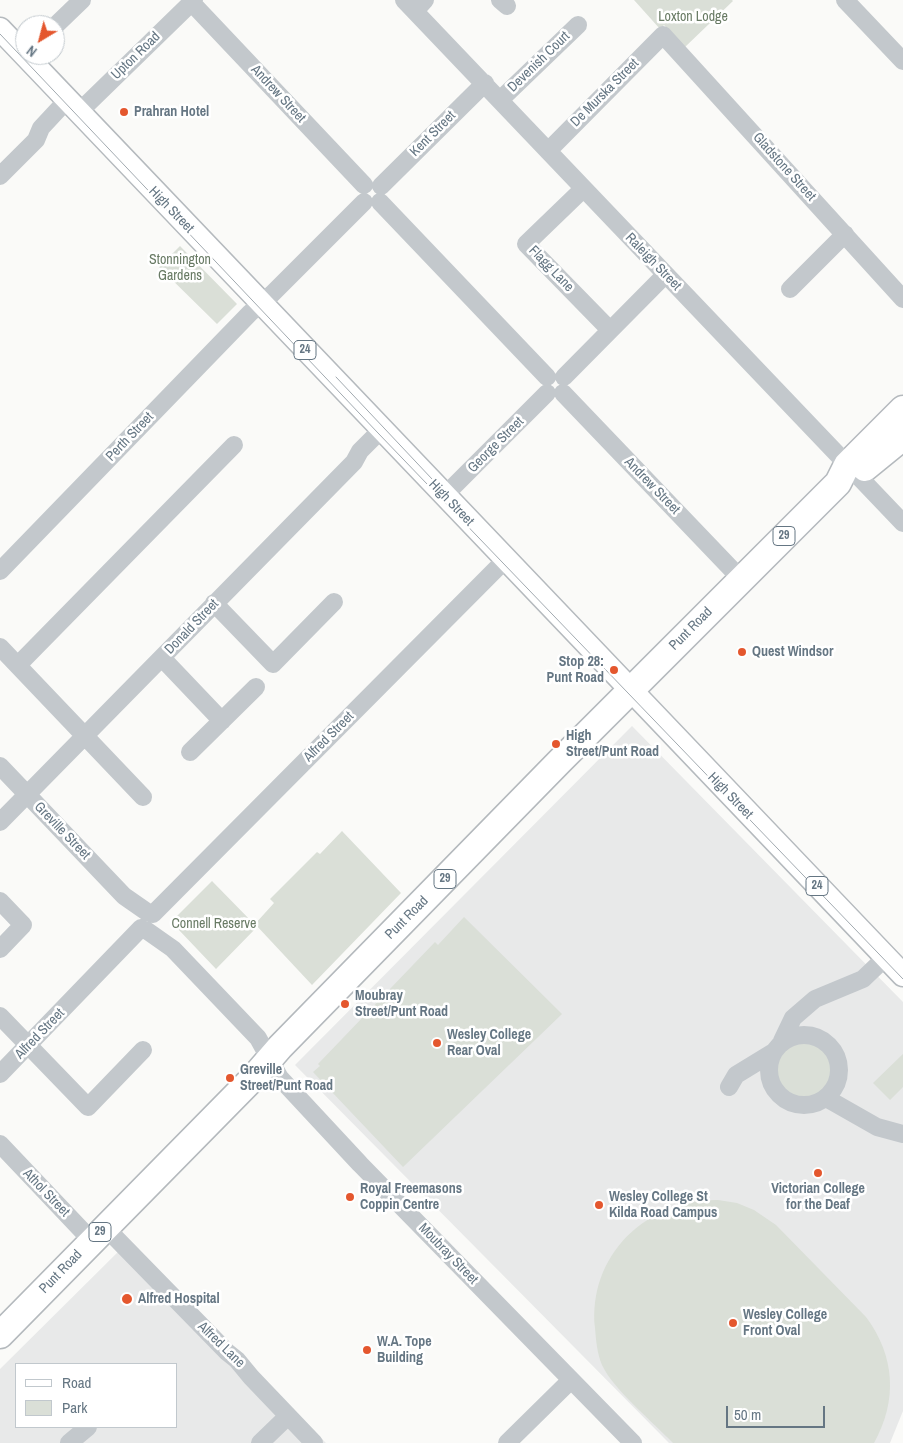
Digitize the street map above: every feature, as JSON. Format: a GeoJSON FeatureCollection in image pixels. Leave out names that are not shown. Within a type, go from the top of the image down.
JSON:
{"type":"FeatureCollection","features":[{"type":"Feature","properties":{"kind":"highway","name":"Punt Road"},"geometry":{"type":"LineString","coordinates":[[0,1335],[630,691],[847,474],[903,409]]}},
{"type":"Feature","properties":{"kind":"highway","name":"Punt Road"},"geometry":{"type":"LineString","coordinates":[[847,474],[903,437]]}},
{"type":"Feature","properties":{"kind":"main road","name":"High Street"},"geometry":{"type":"LineString","coordinates":[[0,29],[15,45]]}},
{"type":"Feature","properties":{"kind":"main road","name":"High Street"},"geometry":{"type":"LineString","coordinates":[[34,65],[903,975]]}},
{"type":"Feature","properties":{"kind":"street"},"geometry":{"type":"LineString","coordinates":[[65,16],[82,0]]}},
{"type":"Feature","properties":{"kind":"street"},"geometry":{"type":"LineString","coordinates":[[845,0],[903,61]]}},
{"type":"Feature","properties":{"kind":"street","name":"Upton Road"},"geometry":{"type":"LineString","coordinates":[[0,176],[36,140],[41,128],[73,106],[192,1]]}},
{"type":"Feature","properties":{"kind":"street","name":"Andrew Street"},"geometry":{"type":"LineString","coordinates":[[192,1],[372,194],[741,579]]}},
{"type":"Feature","properties":{"kind":"street","name":"Raleigh Street"},"geometry":{"type":"LineString","coordinates":[[415,4],[500,100],[665,275],[847,474],[903,523]]}},
{"type":"Feature","properties":{"kind":"street","name":"Devenish Court"},"geometry":{"type":"LineString","coordinates":[[500,100],[578,25]]}},
{"type":"Feature","properties":{"kind":"street","name":"De Murska Street"},"geometry":{"type":"LineString","coordinates":[[548,151],[663,35]]}},
{"type":"Feature","properties":{"kind":"street","name":"Gladstone Street"},"geometry":{"type":"LineString","coordinates":[[663,35],[903,299]]}},
{"type":"Feature","properties":{"kind":"street","name":"Kent Street"},"geometry":{"type":"LineString","coordinates":[[261,304],[485,83]]}},
{"type":"Feature","properties":{"kind":"street","name":"Flagg Lane"},"geometry":{"type":"LineString","coordinates":[[583,189],[526,244],[610,330]]}},
{"type":"Feature","properties":{"kind":"street"},"geometry":{"type":"LineString","coordinates":[[790,289],[845,234]]}},
{"type":"Feature","properties":{"kind":"street","name":"George Street"},"geometry":{"type":"LineString","coordinates":[[444,496],[665,275]]}},
{"type":"Feature","properties":{"kind":"street","name":"Perth Street"},"geometry":{"type":"LineString","coordinates":[[0,571],[261,304]]}},
{"type":"Feature","properties":{"kind":"street","name":"Donald Street"},"geometry":{"type":"LineString","coordinates":[[0,822],[354,462],[360,451],[381,430]]}},
{"type":"Feature","properties":{"kind":"street"},"geometry":{"type":"LineString","coordinates":[[18,664],[234,445]]}},
{"type":"Feature","properties":{"kind":"street","name":"Alfred Street"},"geometry":{"type":"LineString","coordinates":[[0,1074],[147,921],[505,560]]}},
{"type":"Feature","properties":{"kind":"street"},"geometry":{"type":"LineString","coordinates":[[214,604],[273,664],[334,602]]}},
{"type":"Feature","properties":{"kind":"street"},"geometry":{"type":"LineString","coordinates":[[0,647],[143,797]]}},
{"type":"Feature","properties":{"kind":"street"},"geometry":{"type":"LineString","coordinates":[[162,658],[222,721]]}},
{"type":"Feature","properties":{"kind":"street"},"geometry":{"type":"LineString","coordinates":[[190,752],[256,687]]}},
{"type":"Feature","properties":{"kind":"street","name":"Greville Street"},"geometry":{"type":"LineString","coordinates":[[0,766],[258,1038],[269,1060]]}},
{"type":"Feature","properties":{"kind":"street"},"geometry":{"type":"LineString","coordinates":[[0,901],[23,925],[0,949]]}},
{"type":"Feature","properties":{"kind":"street"},"geometry":{"type":"LineString","coordinates":[[729,1088],[736,1075],[778,1047],[793,1036],[810,1035],[827,1042],[839,1062],[839,1074],[834,1089],[826,1098],[815,1104],[791,1103],[781,1097],[773,1088],[768,1064],[778,1047],[793,1018],[815,999],[863,979],[886,957]]}},
{"type":"Feature","properties":{"kind":"street"},"geometry":{"type":"LineString","coordinates":[[0,1016],[88,1107],[143,1050]]}},
{"type":"Feature","properties":{"kind":"street","name":"Moubray Street"},"geometry":{"type":"LineString","coordinates":[[269,1060],[280,1078],[360,1164],[632,1443]]}},
{"type":"Feature","properties":{"kind":"street"},"geometry":{"type":"LineString","coordinates":[[826,1098],[877,1128],[903,1134]]}},
{"type":"Feature","properties":{"kind":"street","name":"Athol Street"},"geometry":{"type":"LineString","coordinates":[[0,1144],[99,1234]]}},
{"type":"Feature","properties":{"kind":"street","name":"Alfred Lane"},"geometry":{"type":"LineString","coordinates":[[99,1234],[237,1360],[314,1443]]}},
{"type":"Feature","properties":{"kind":"street"},"geometry":{"type":"LineString","coordinates":[[507,1443],[571,1380]]}},
{"type":"Feature","properties":{"kind":"street"},"geometry":{"type":"LineString","coordinates":[[260,1443],[288,1416]]}},
{"type":"Feature","properties":{"kind":"street"},"geometry":{"type":"LineString","coordinates":[[70,1443],[87,1428]]}},
{"type":"Feature","properties":{"kind":"street"},"geometry":{"type":"LineString","coordinates":[[83,1443],[100,1428]]}},
{"type":"Feature","properties":{"kind":"shaded area","name":"Wesley College St Kilda Road Campus"},"geometry":{"type":"Polygon","coordinates":[[[632,726],[903,1002],[903,1411],[890,1443],[669,1443],[295,1065],[632,726]]]}},
{"type":"Feature","properties":{"kind":"shaded area","name":"Alfred Hospital"},"geometry":{"type":"Polygon","coordinates":[[[127,1243],[326,1443],[0,1443],[0,1369],[127,1243]]]}},
{"type":"Feature","properties":{"kind":"green space","name":"Loxton Lodge"},"geometry":{"type":"Polygon","coordinates":[[[634,0],[733,1],[685,47],[664,25],[660,29],[634,0]]]}},
{"type":"Feature","properties":{"kind":"green space","name":"Stonnington Gardens"},"geometry":{"type":"Polygon","coordinates":[[[180,246],[237,304],[217,324],[159,267],[180,246]]]}},
{"type":"Feature","properties":{"kind":"green space"},"geometry":{"type":"Polygon","coordinates":[[[342,831],[401,893],[312,985],[255,924],[274,903],[270,899],[317,852],[320,854],[342,831]]]}},
{"type":"Feature","properties":{"kind":"green space","name":"Connell Reserve"},"geometry":{"type":"Polygon","coordinates":[[[212,881],[257,927],[216,969],[178,929],[177,916],[212,881]]]}},
{"type":"Feature","properties":{"kind":"green space","name":"Wesley College Rear Oval"},"geometry":{"type":"Polygon","coordinates":[[[464,917],[562,1014],[403,1167],[313,1072],[320,1066],[318,1064],[435,942],[438,945],[464,917]]]}},
{"type":"Feature","properties":{"kind":"green space"},"geometry":{"type":"Polygon","coordinates":[[[803,1040],[819,1045],[827,1053],[832,1069],[827,1085],[819,1093],[803,1098],[787,1093],[779,1085],[774,1069],[779,1053],[787,1045],[803,1040]]]}},
{"type":"Feature","properties":{"kind":"green space"},"geometry":{"type":"Polygon","coordinates":[[[903,1054],[903,1087],[890,1100],[873,1083],[903,1054]]]}},
{"type":"Feature","properties":{"kind":"green space","name":"Wesley College Front Oval"},"geometry":{"type":"Polygon","coordinates":[[[718,1200],[737,1203],[754,1210],[776,1225],[866,1317],[876,1332],[888,1363],[890,1395],[882,1427],[874,1443],[673,1443],[624,1395],[607,1374],[602,1365],[597,1346],[595,1302],[601,1277],[612,1255],[627,1236],[646,1221],[668,1209],[692,1202],[718,1200]]]}},
{"type":"Feature","properties":{"kind":"tram line"},"geometry":{"type":"LineString","coordinates":[[0,34],[378,433],[903,979]]}},
{"type":"Feature","properties":{"kind":"tram line"},"geometry":{"type":"LineString","coordinates":[[336,377],[432,479]]}},
{"type":"Feature","properties":{"kind":"place","name":"Prahran Hotel"},"geometry":{"type":"Point","coordinates":[124,112]}},
{"type":"Feature","properties":{"kind":"place","name":"Quest Windsor"},"geometry":{"type":"Point","coordinates":[742,652]}},
{"type":"Feature","properties":{"kind":"place","name":"Stop 28: Punt Road"},"geometry":{"type":"Point","coordinates":[614,670]}},
{"type":"Feature","properties":{"kind":"place","name":"High Street/Punt Road"},"geometry":{"type":"Point","coordinates":[556,744]}},
{"type":"Feature","properties":{"kind":"place","name":"Moubray Street/Punt Road"},"geometry":{"type":"Point","coordinates":[345,1004]}},
{"type":"Feature","properties":{"kind":"place","name":"Wesley College Rear Oval"},"geometry":{"type":"Point","coordinates":[437,1043]}},
{"type":"Feature","properties":{"kind":"place","name":"Greville Street/Punt Road"},"geometry":{"type":"Point","coordinates":[230,1078]}},
{"type":"Feature","properties":{"kind":"place","name":"Victorian College for the Deaf"},"geometry":{"type":"Point","coordinates":[818,1173]}},
{"type":"Feature","properties":{"kind":"place","name":"Royal Freemasons Coppin Centre"},"geometry":{"type":"Point","coordinates":[350,1197]}},
{"type":"Feature","properties":{"kind":"place","name":"Wesley College St Kilda Road Campus"},"geometry":{"type":"Point","coordinates":[599,1205]}},
{"type":"Feature","properties":{"kind":"place","name":"Alfred Hospital"},"geometry":{"type":"Point","coordinates":[127,1299]}},
{"type":"Feature","properties":{"kind":"place","name":"Wesley College Front Oval"},"geometry":{"type":"Point","coordinates":[733,1323]}},
{"type":"Feature","properties":{"kind":"place","name":"W.A. Tope Building"},"geometry":{"type":"Point","coordinates":[367,1350]}}]}
